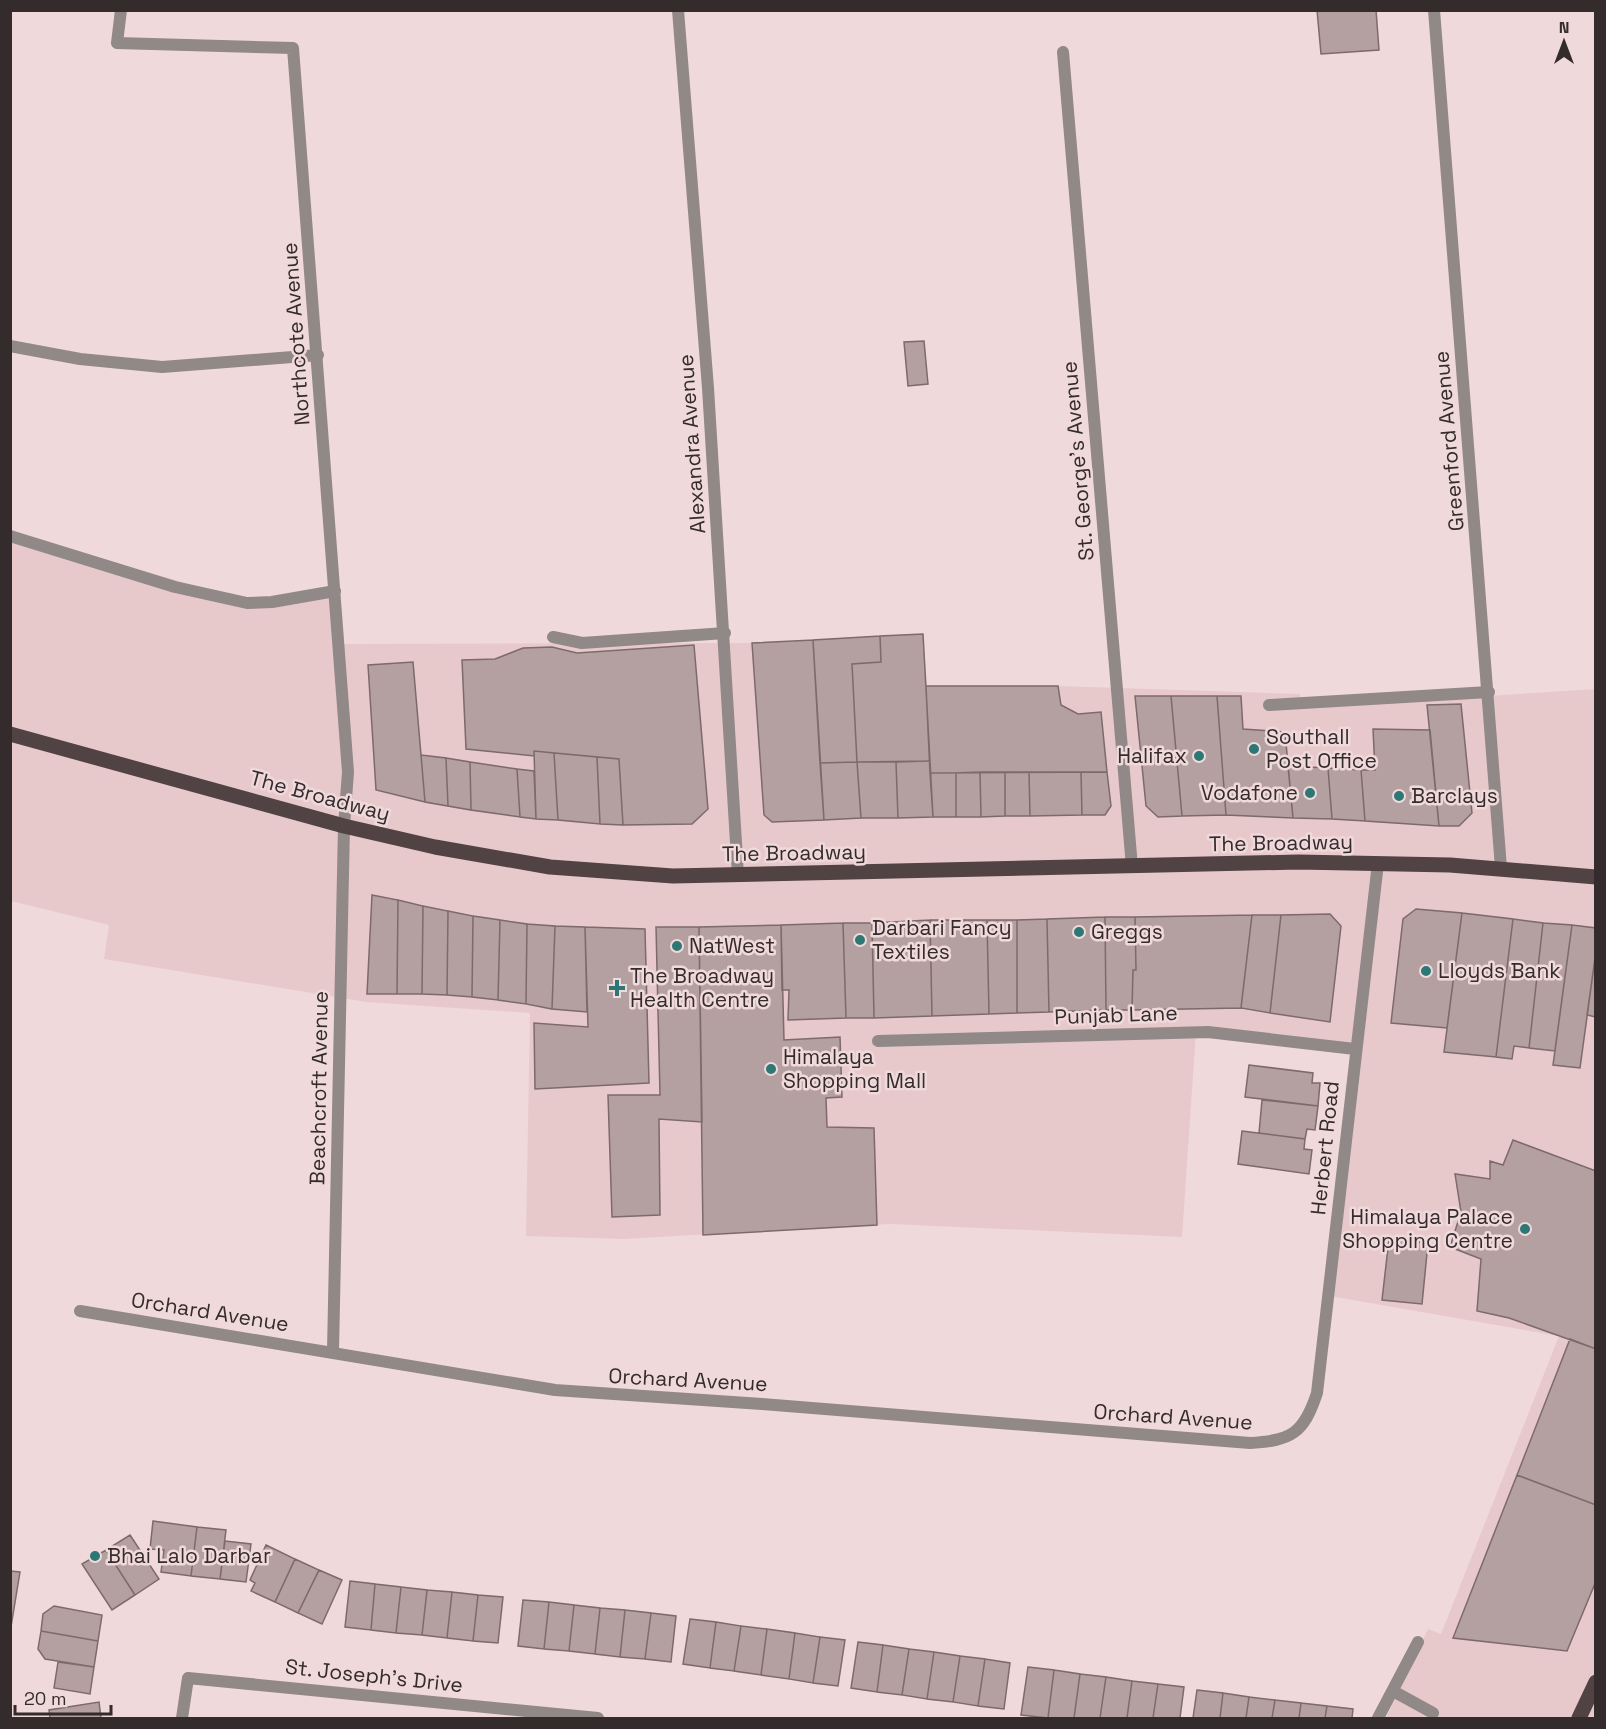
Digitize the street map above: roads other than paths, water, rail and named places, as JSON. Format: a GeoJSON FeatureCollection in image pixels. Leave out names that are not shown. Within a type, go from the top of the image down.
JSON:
{"type":"FeatureCollection","features":[{"type":"Feature","properties":{"kind":"main road","name":"The Broadway"},"geometry":{"type":"LineString","coordinates":[[10,734],[344,826],[435,847],[550,867],[673,876],[1378,863],[1501,868],[1596,877]]}},
{"type":"Feature","properties":{"kind":"main road"},"geometry":{"type":"LineString","coordinates":[[1579,1719],[1596,1682]]}},
{"type":"Feature","properties":{"kind":"street","name":"Northcote Avenue"},"geometry":{"type":"LineString","coordinates":[[121,10],[117,43],[293,48],[348,772],[344,826]]}},
{"type":"Feature","properties":{"kind":"street","name":"Alexandra Avenue"},"geometry":{"type":"LineString","coordinates":[[678,10],[725,633],[738,875]]}},
{"type":"Feature","properties":{"kind":"street","name":"Greenford Avenue"},"geometry":{"type":"LineString","coordinates":[[1434,10],[1501,868]]}},
{"type":"Feature","properties":{"kind":"street","name":"St. George's Avenue"},"geometry":{"type":"LineString","coordinates":[[1063,52],[1132,867]]}},
{"type":"Feature","properties":{"kind":"street"},"geometry":{"type":"LineString","coordinates":[[10,346],[80,359],[162,368],[318,355]]}},
{"type":"Feature","properties":{"kind":"street"},"geometry":{"type":"LineString","coordinates":[[10,536],[175,587],[247,603],[272,602],[335,591]]}},
{"type":"Feature","properties":{"kind":"street"},"geometry":{"type":"LineString","coordinates":[[553,637],[582,643],[725,633]]}},
{"type":"Feature","properties":{"kind":"street"},"geometry":{"type":"LineString","coordinates":[[1269,705],[1489,692]]}},
{"type":"Feature","properties":{"kind":"street","name":"Beachcroft Avenue"},"geometry":{"type":"LineString","coordinates":[[333,1351],[344,826]]}},
{"type":"Feature","properties":{"kind":"street","name":"Herbert Road"},"geometry":{"type":"LineString","coordinates":[[1297,1432],[1310,1416],[1317,1393],[1378,863]]}},
{"type":"Feature","properties":{"kind":"street","name":"Punjab Lane"},"geometry":{"type":"LineString","coordinates":[[878,1041],[1208,1032],[1355,1050]]}},
{"type":"Feature","properties":{"kind":"street","name":"Orchard Avenue"},"geometry":{"type":"LineString","coordinates":[[80,1311],[333,1351],[555,1390],[593,1394],[762,1404],[1250,1443],[1276,1442],[1297,1432]]}},
{"type":"Feature","properties":{"kind":"street"},"geometry":{"type":"LineString","coordinates":[[1378,1719],[1418,1642]]}},
{"type":"Feature","properties":{"kind":"street","name":"St. Joseph's Drive"},"geometry":{"type":"LineString","coordinates":[[182,1719],[188,1678],[598,1719]]}},
{"type":"Feature","properties":{"kind":"street"},"geometry":{"type":"LineString","coordinates":[[1393,1691],[1433,1713]]}},
{"type":"Feature","properties":{"kind":"place","name":"Southall Post Office"},"geometry":{"type":"Point","coordinates":[1254,749]}},
{"type":"Feature","properties":{"kind":"place","name":"Halifax"},"geometry":{"type":"Point","coordinates":[1199,756]}},
{"type":"Feature","properties":{"kind":"place","name":"Vodafone"},"geometry":{"type":"Point","coordinates":[1310,793]}},
{"type":"Feature","properties":{"kind":"place","name":"Barclays"},"geometry":{"type":"Point","coordinates":[1399,796]}},
{"type":"Feature","properties":{"kind":"place","name":"Greggs"},"geometry":{"type":"Point","coordinates":[1079,932]}},
{"type":"Feature","properties":{"kind":"place","name":"Darbari Fancy Textiles"},"geometry":{"type":"Point","coordinates":[860,940]}},
{"type":"Feature","properties":{"kind":"place","name":"NatWest"},"geometry":{"type":"Point","coordinates":[677,946]}},
{"type":"Feature","properties":{"kind":"place","name":"Lloyds Bank"},"geometry":{"type":"Point","coordinates":[1426,971]}},
{"type":"Feature","properties":{"kind":"place","name":"The Broadway Health Centre"},"geometry":{"type":"Point","coordinates":[617,988]}},
{"type":"Feature","properties":{"kind":"place","name":"Himalaya Shopping Mall"},"geometry":{"type":"Point","coordinates":[771,1069]}},
{"type":"Feature","properties":{"kind":"place","name":"Himalaya Palace Shopping Centre"},"geometry":{"type":"Point","coordinates":[1525,1229]}},
{"type":"Feature","properties":{"kind":"place","name":"Bhai Lalo Darbar"},"geometry":{"type":"Point","coordinates":[95,1556]}}]}
